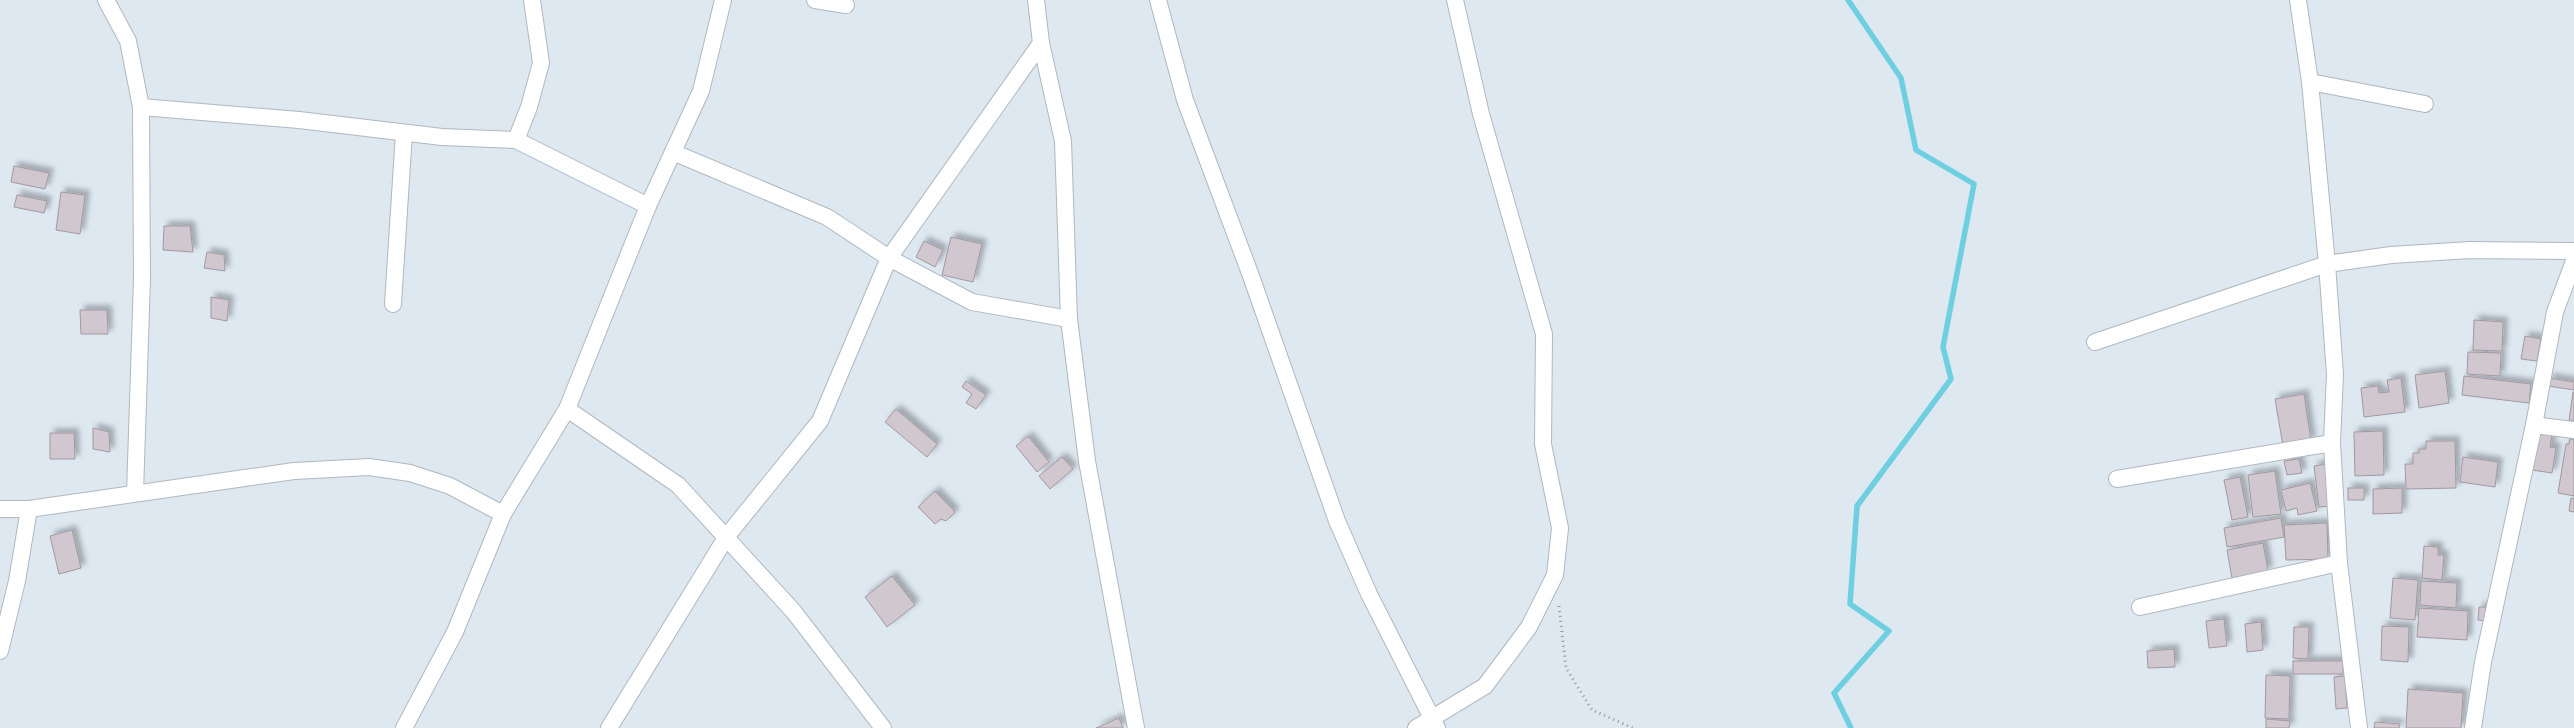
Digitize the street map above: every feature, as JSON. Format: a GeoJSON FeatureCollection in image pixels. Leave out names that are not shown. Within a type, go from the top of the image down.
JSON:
{"type":"FeatureCollection","features":[{"type":"Feature","properties":{"kind":"street"},"geometry":{"type":"LineString","coordinates":[[106,0],[128,41],[141,107],[142,279],[135,493]]}},
{"type":"Feature","properties":{"kind":"street"},"geometry":{"type":"LineString","coordinates":[[516,140],[529,107],[541,63],[532,0]]}},
{"type":"Feature","properties":{"kind":"street"},"geometry":{"type":"LineString","coordinates":[[404,728],[455,632],[503,514],[567,409],[648,206],[675,153],[701,91],[723,0]]}},
{"type":"Feature","properties":{"kind":"street"},"geometry":{"type":"LineString","coordinates":[[815,0],[846,5]]}},
{"type":"Feature","properties":{"kind":"street"},"geometry":{"type":"LineString","coordinates":[[1036,0],[1040,43],[1063,141],[1069,319],[1087,461],[1136,728]]}},
{"type":"Feature","properties":{"kind":"street"},"geometry":{"type":"LineString","coordinates":[[1158,0],[1185,100],[1251,276],[1337,521],[1369,594],[1434,722]]}},
{"type":"Feature","properties":{"kind":"street"},"geometry":{"type":"LineString","coordinates":[[1416,728],[1434,722],[1485,686],[1529,627],[1555,575],[1560,528],[1542,444],[1544,334],[1481,114],[1455,0]]}},
{"type":"Feature","properties":{"kind":"street"},"geometry":{"type":"LineString","coordinates":[[2298,0],[2310,82],[2327,264],[2335,374],[2332,442],[2339,563],[2359,728]]}},
{"type":"Feature","properties":{"kind":"street"},"geometry":{"type":"LineString","coordinates":[[609,728],[727,536],[820,421],[889,258],[1040,43]]}},
{"type":"Feature","properties":{"kind":"street"},"geometry":{"type":"LineString","coordinates":[[2310,82],[2425,104]]}},
{"type":"Feature","properties":{"kind":"street"},"geometry":{"type":"LineString","coordinates":[[141,107],[299,120],[404,133],[516,140],[648,206]]}},
{"type":"Feature","properties":{"kind":"street"},"geometry":{"type":"LineString","coordinates":[[393,304],[404,133]]}},
{"type":"Feature","properties":{"kind":"street"},"geometry":{"type":"LineString","coordinates":[[675,153],[827,217],[889,258],[972,302],[1069,319]]}},
{"type":"Feature","properties":{"kind":"street"},"geometry":{"type":"LineString","coordinates":[[2094,342],[2327,264],[2391,255],[2460,251],[2574,251]]}},
{"type":"Feature","properties":{"kind":"street"},"geometry":{"type":"LineString","coordinates":[[2473,728],[2483,662],[2534,425],[2555,312],[2574,261]]}},
{"type":"Feature","properties":{"kind":"street"},"geometry":{"type":"LineString","coordinates":[[567,409],[678,485],[727,536],[794,612],[883,728]]}},
{"type":"Feature","properties":{"kind":"street"},"geometry":{"type":"LineString","coordinates":[[2534,425],[2574,430]]}},
{"type":"Feature","properties":{"kind":"street"},"geometry":{"type":"LineString","coordinates":[[2116,479],[2332,442]]}},
{"type":"Feature","properties":{"kind":"street"},"geometry":{"type":"LineString","coordinates":[[0,509],[29,509],[294,471],[369,467],[410,474],[450,486],[503,514]]}},
{"type":"Feature","properties":{"kind":"street"},"geometry":{"type":"LineString","coordinates":[[0,651],[16,581],[29,509]]}},
{"type":"Feature","properties":{"kind":"street"},"geometry":{"type":"LineString","coordinates":[[2140,607],[2339,563]]}},
{"type":"Feature","properties":{"kind":"path"},"geometry":{"type":"LineString","coordinates":[[1558,603],[1566,668],[1592,710],[1633,728]]}},
{"type":"Feature","properties":{"kind":"building"},"geometry":{"type":"Polygon","coordinates":[[[14,166],[49,173],[45,189],[11,182],[14,166]]]}},
{"type":"Feature","properties":{"kind":"building"},"geometry":{"type":"Polygon","coordinates":[[[61,192],[85,195],[80,234],[56,230],[61,192]]]}},
{"type":"Feature","properties":{"kind":"building"},"geometry":{"type":"Polygon","coordinates":[[[17,195],[47,201],[44,213],[14,207],[17,195]]]}},
{"type":"Feature","properties":{"kind":"building"},"geometry":{"type":"Polygon","coordinates":[[[164,226],[190,226],[193,252],[163,250],[164,226]]]}},
{"type":"Feature","properties":{"kind":"building"},"geometry":{"type":"Polygon","coordinates":[[[951,237],[982,244],[973,282],[942,275],[951,237]]]}},
{"type":"Feature","properties":{"kind":"building"},"geometry":{"type":"Polygon","coordinates":[[[924,241],[943,250],[935,267],[916,257],[924,241]]]}},
{"type":"Feature","properties":{"kind":"building"},"geometry":{"type":"Polygon","coordinates":[[[207,252],[224,255],[225,271],[204,268],[207,252]]]}},
{"type":"Feature","properties":{"kind":"building"},"geometry":{"type":"Polygon","coordinates":[[[211,297],[229,300],[227,321],[211,318],[211,297]]]}},
{"type":"Feature","properties":{"kind":"building"},"geometry":{"type":"Polygon","coordinates":[[[80,310],[107,310],[108,334],[81,334],[80,310]]]}},
{"type":"Feature","properties":{"kind":"building"},"geometry":{"type":"Polygon","coordinates":[[[2474,320],[2503,322],[2502,351],[2473,350],[2474,320]]]}},
{"type":"Feature","properties":{"kind":"building"},"geometry":{"type":"Polygon","coordinates":[[[2525,336],[2541,339],[2537,361],[2521,359],[2525,336]]]}},
{"type":"Feature","properties":{"kind":"building"},"geometry":{"type":"Polygon","coordinates":[[[2468,352],[2501,353],[2500,376],[2467,374],[2468,352]]]}},
{"type":"Feature","properties":{"kind":"building"},"geometry":{"type":"Polygon","coordinates":[[[2445,371],[2449,403],[2419,408],[2415,375],[2445,371]]]}},
{"type":"Feature","properties":{"kind":"building"},"geometry":{"type":"Polygon","coordinates":[[[2464,376],[2531,384],[2529,403],[2462,395],[2464,376]]]}},
{"type":"Feature","properties":{"kind":"building"},"geometry":{"type":"Polygon","coordinates":[[[2401,378],[2405,412],[2364,417],[2361,388],[2378,386],[2379,393],[2389,392],[2387,380],[2401,378]]]}},
{"type":"Feature","properties":{"kind":"building"},"geometry":{"type":"Polygon","coordinates":[[[2549,378],[2574,382],[2574,390],[2548,386],[2549,378]]]}},
{"type":"Feature","properties":{"kind":"building"},"geometry":{"type":"Polygon","coordinates":[[[966,381],[986,395],[976,409],[966,403],[972,394],[962,387],[966,381]]]}},
{"type":"Feature","properties":{"kind":"building"},"geometry":{"type":"Polygon","coordinates":[[[2573,392],[2574,421],[2569,421],[2573,392]]]}},
{"type":"Feature","properties":{"kind":"building"},"geometry":{"type":"Polygon","coordinates":[[[2304,394],[2311,441],[2283,446],[2275,399],[2304,394]]]}},
{"type":"Feature","properties":{"kind":"building"},"geometry":{"type":"Polygon","coordinates":[[[896,409],[937,444],[927,457],[885,422],[896,409]]]}},
{"type":"Feature","properties":{"kind":"building"},"geometry":{"type":"Polygon","coordinates":[[[93,428],[109,432],[110,452],[93,449],[93,428]]]}},
{"type":"Feature","properties":{"kind":"building"},"geometry":{"type":"Polygon","coordinates":[[[2383,431],[2384,475],[2355,476],[2354,432],[2383,431]]]}},
{"type":"Feature","properties":{"kind":"building"},"geometry":{"type":"Polygon","coordinates":[[[50,433],[74,433],[75,459],[50,459],[50,433]]]}},
{"type":"Feature","properties":{"kind":"building"},"geometry":{"type":"Polygon","coordinates":[[[2538,433],[2552,435],[2550,447],[2556,448],[2552,473],[2532,470],[2538,433]]]}},
{"type":"Feature","properties":{"kind":"building"},"geometry":{"type":"Polygon","coordinates":[[[1028,436],[1049,462],[1037,472],[1016,446],[1028,436]]]}},
{"type":"Feature","properties":{"kind":"building"},"geometry":{"type":"Polygon","coordinates":[[[2570,439],[2574,439],[2574,496],[2558,493],[2566,444],[2569,444],[2570,439]]]}},
{"type":"Feature","properties":{"kind":"building"},"geometry":{"type":"Polygon","coordinates":[[[2426,441],[2455,441],[2456,488],[2406,489],[2405,464],[2413,464],[2413,453],[2419,453],[2419,449],[2426,449],[2426,441]]]}},
{"type":"Feature","properties":{"kind":"building"},"geometry":{"type":"Polygon","coordinates":[[[1062,457],[1073,469],[1050,489],[1039,476],[1062,457]]]}},
{"type":"Feature","properties":{"kind":"building"},"geometry":{"type":"Polygon","coordinates":[[[2463,457],[2498,462],[2495,487],[2460,482],[2463,457]]]}},
{"type":"Feature","properties":{"kind":"building"},"geometry":{"type":"Polygon","coordinates":[[[2299,459],[2302,473],[2287,475],[2284,461],[2299,459]]]}},
{"type":"Feature","properties":{"kind":"building"},"geometry":{"type":"Polygon","coordinates":[[[2327,464],[2332,506],[2319,507],[2314,466],[2327,464]]]}},
{"type":"Feature","properties":{"kind":"building"},"geometry":{"type":"Polygon","coordinates":[[[2275,471],[2281,514],[2253,517],[2248,475],[2275,471]]]}},
{"type":"Feature","properties":{"kind":"building"},"geometry":{"type":"Polygon","coordinates":[[[2240,477],[2248,517],[2232,520],[2224,480],[2240,477]]]}},
{"type":"Feature","properties":{"kind":"building"},"geometry":{"type":"Polygon","coordinates":[[[2310,483],[2317,511],[2298,515],[2297,508],[2286,511],[2281,490],[2310,483]]]}},
{"type":"Feature","properties":{"kind":"building"},"geometry":{"type":"Polygon","coordinates":[[[2348,488],[2364,488],[2364,500],[2348,500],[2348,488]]]}},
{"type":"Feature","properties":{"kind":"building"},"geometry":{"type":"Polygon","coordinates":[[[2402,488],[2402,513],[2373,514],[2373,489],[2402,488]]]}},
{"type":"Feature","properties":{"kind":"building"},"geometry":{"type":"Polygon","coordinates":[[[935,491],[955,512],[946,521],[941,519],[935,524],[918,507],[935,491]]]}},
{"type":"Feature","properties":{"kind":"building"},"geometry":{"type":"Polygon","coordinates":[[[2571,498],[2574,499],[2574,512],[2569,511],[2571,498]]]}},
{"type":"Feature","properties":{"kind":"building"},"geometry":{"type":"Polygon","coordinates":[[[2281,518],[2284,537],[2227,547],[2224,528],[2281,518]]]}},
{"type":"Feature","properties":{"kind":"building"},"geometry":{"type":"Polygon","coordinates":[[[2327,523],[2328,559],[2286,560],[2284,525],[2327,523]]]}},
{"type":"Feature","properties":{"kind":"building"},"geometry":{"type":"Polygon","coordinates":[[[72,530],[81,568],[59,574],[50,536],[72,530]]]}},
{"type":"Feature","properties":{"kind":"building"},"geometry":{"type":"Polygon","coordinates":[[[2263,543],[2268,571],[2232,578],[2227,550],[2263,543]]]}},
{"type":"Feature","properties":{"kind":"building"},"geometry":{"type":"Polygon","coordinates":[[[2424,546],[2438,547],[2438,555],[2444,555],[2442,580],[2422,578],[2424,546]]]}},
{"type":"Feature","properties":{"kind":"building"},"geometry":{"type":"Polygon","coordinates":[[[892,576],[915,605],[887,627],[865,597],[892,576]]]}},
{"type":"Feature","properties":{"kind":"building"},"geometry":{"type":"Polygon","coordinates":[[[2393,578],[2418,580],[2415,620],[2390,618],[2393,578]]]}},
{"type":"Feature","properties":{"kind":"building"},"geometry":{"type":"Polygon","coordinates":[[[2421,581],[2457,583],[2456,608],[2420,605],[2421,581]]]}},
{"type":"Feature","properties":{"kind":"building"},"geometry":{"type":"Polygon","coordinates":[[[2479,607],[2486,607],[2485,621],[2478,620],[2479,607]]]}},
{"type":"Feature","properties":{"kind":"building"},"geometry":{"type":"Polygon","coordinates":[[[2419,608],[2468,611],[2467,640],[2417,637],[2419,608]]]}},
{"type":"Feature","properties":{"kind":"building"},"geometry":{"type":"Polygon","coordinates":[[[2224,619],[2227,646],[2209,648],[2206,621],[2224,619]]]}},
{"type":"Feature","properties":{"kind":"building"},"geometry":{"type":"Polygon","coordinates":[[[2261,622],[2263,650],[2247,652],[2245,624],[2261,622]]]}},
{"type":"Feature","properties":{"kind":"building"},"geometry":{"type":"Polygon","coordinates":[[[2382,626],[2409,627],[2408,662],[2381,660],[2382,626]]]}},
{"type":"Feature","properties":{"kind":"building"},"geometry":{"type":"Polygon","coordinates":[[[2294,627],[2309,627],[2308,659],[2293,658],[2294,627]]]}},
{"type":"Feature","properties":{"kind":"building"},"geometry":{"type":"Polygon","coordinates":[[[2174,649],[2175,667],[2148,668],[2147,651],[2174,649]]]}},
{"type":"Feature","properties":{"kind":"building"},"geometry":{"type":"Polygon","coordinates":[[[2293,661],[2343,661],[2343,674],[2293,674],[2293,661]]]}},
{"type":"Feature","properties":{"kind":"building"},"geometry":{"type":"Polygon","coordinates":[[[2266,675],[2290,676],[2289,719],[2265,718],[2266,675]]]}},
{"type":"Feature","properties":{"kind":"building"},"geometry":{"type":"Polygon","coordinates":[[[2345,676],[2347,708],[2336,709],[2334,677],[2345,676]]]}},
{"type":"Feature","properties":{"kind":"building"},"geometry":{"type":"Polygon","coordinates":[[[2408,689],[2463,693],[2461,728],[2406,728],[2408,689]]]}},
{"type":"Feature","properties":{"kind":"building"},"geometry":{"type":"Polygon","coordinates":[[[1119,718],[1123,728],[1096,728],[1119,718]]]}},
{"type":"Feature","properties":{"kind":"building"},"geometry":{"type":"Polygon","coordinates":[[[2266,719],[2290,721],[2289,728],[2266,728],[2266,719]]]}},
{"type":"Feature","properties":{"kind":"building"},"geometry":{"type":"Polygon","coordinates":[[[2375,722],[2400,724],[2399,728],[2374,728],[2375,722]]]}},
{"type":"Feature","properties":{"kind":"waterway"},"geometry":{"type":"LineString","coordinates":[[1848,0],[1901,78],[1916,150],[1974,184],[1943,347],[1951,379],[1857,506],[1850,604],[1889,631],[1834,693],[1851,728]]}}]}
